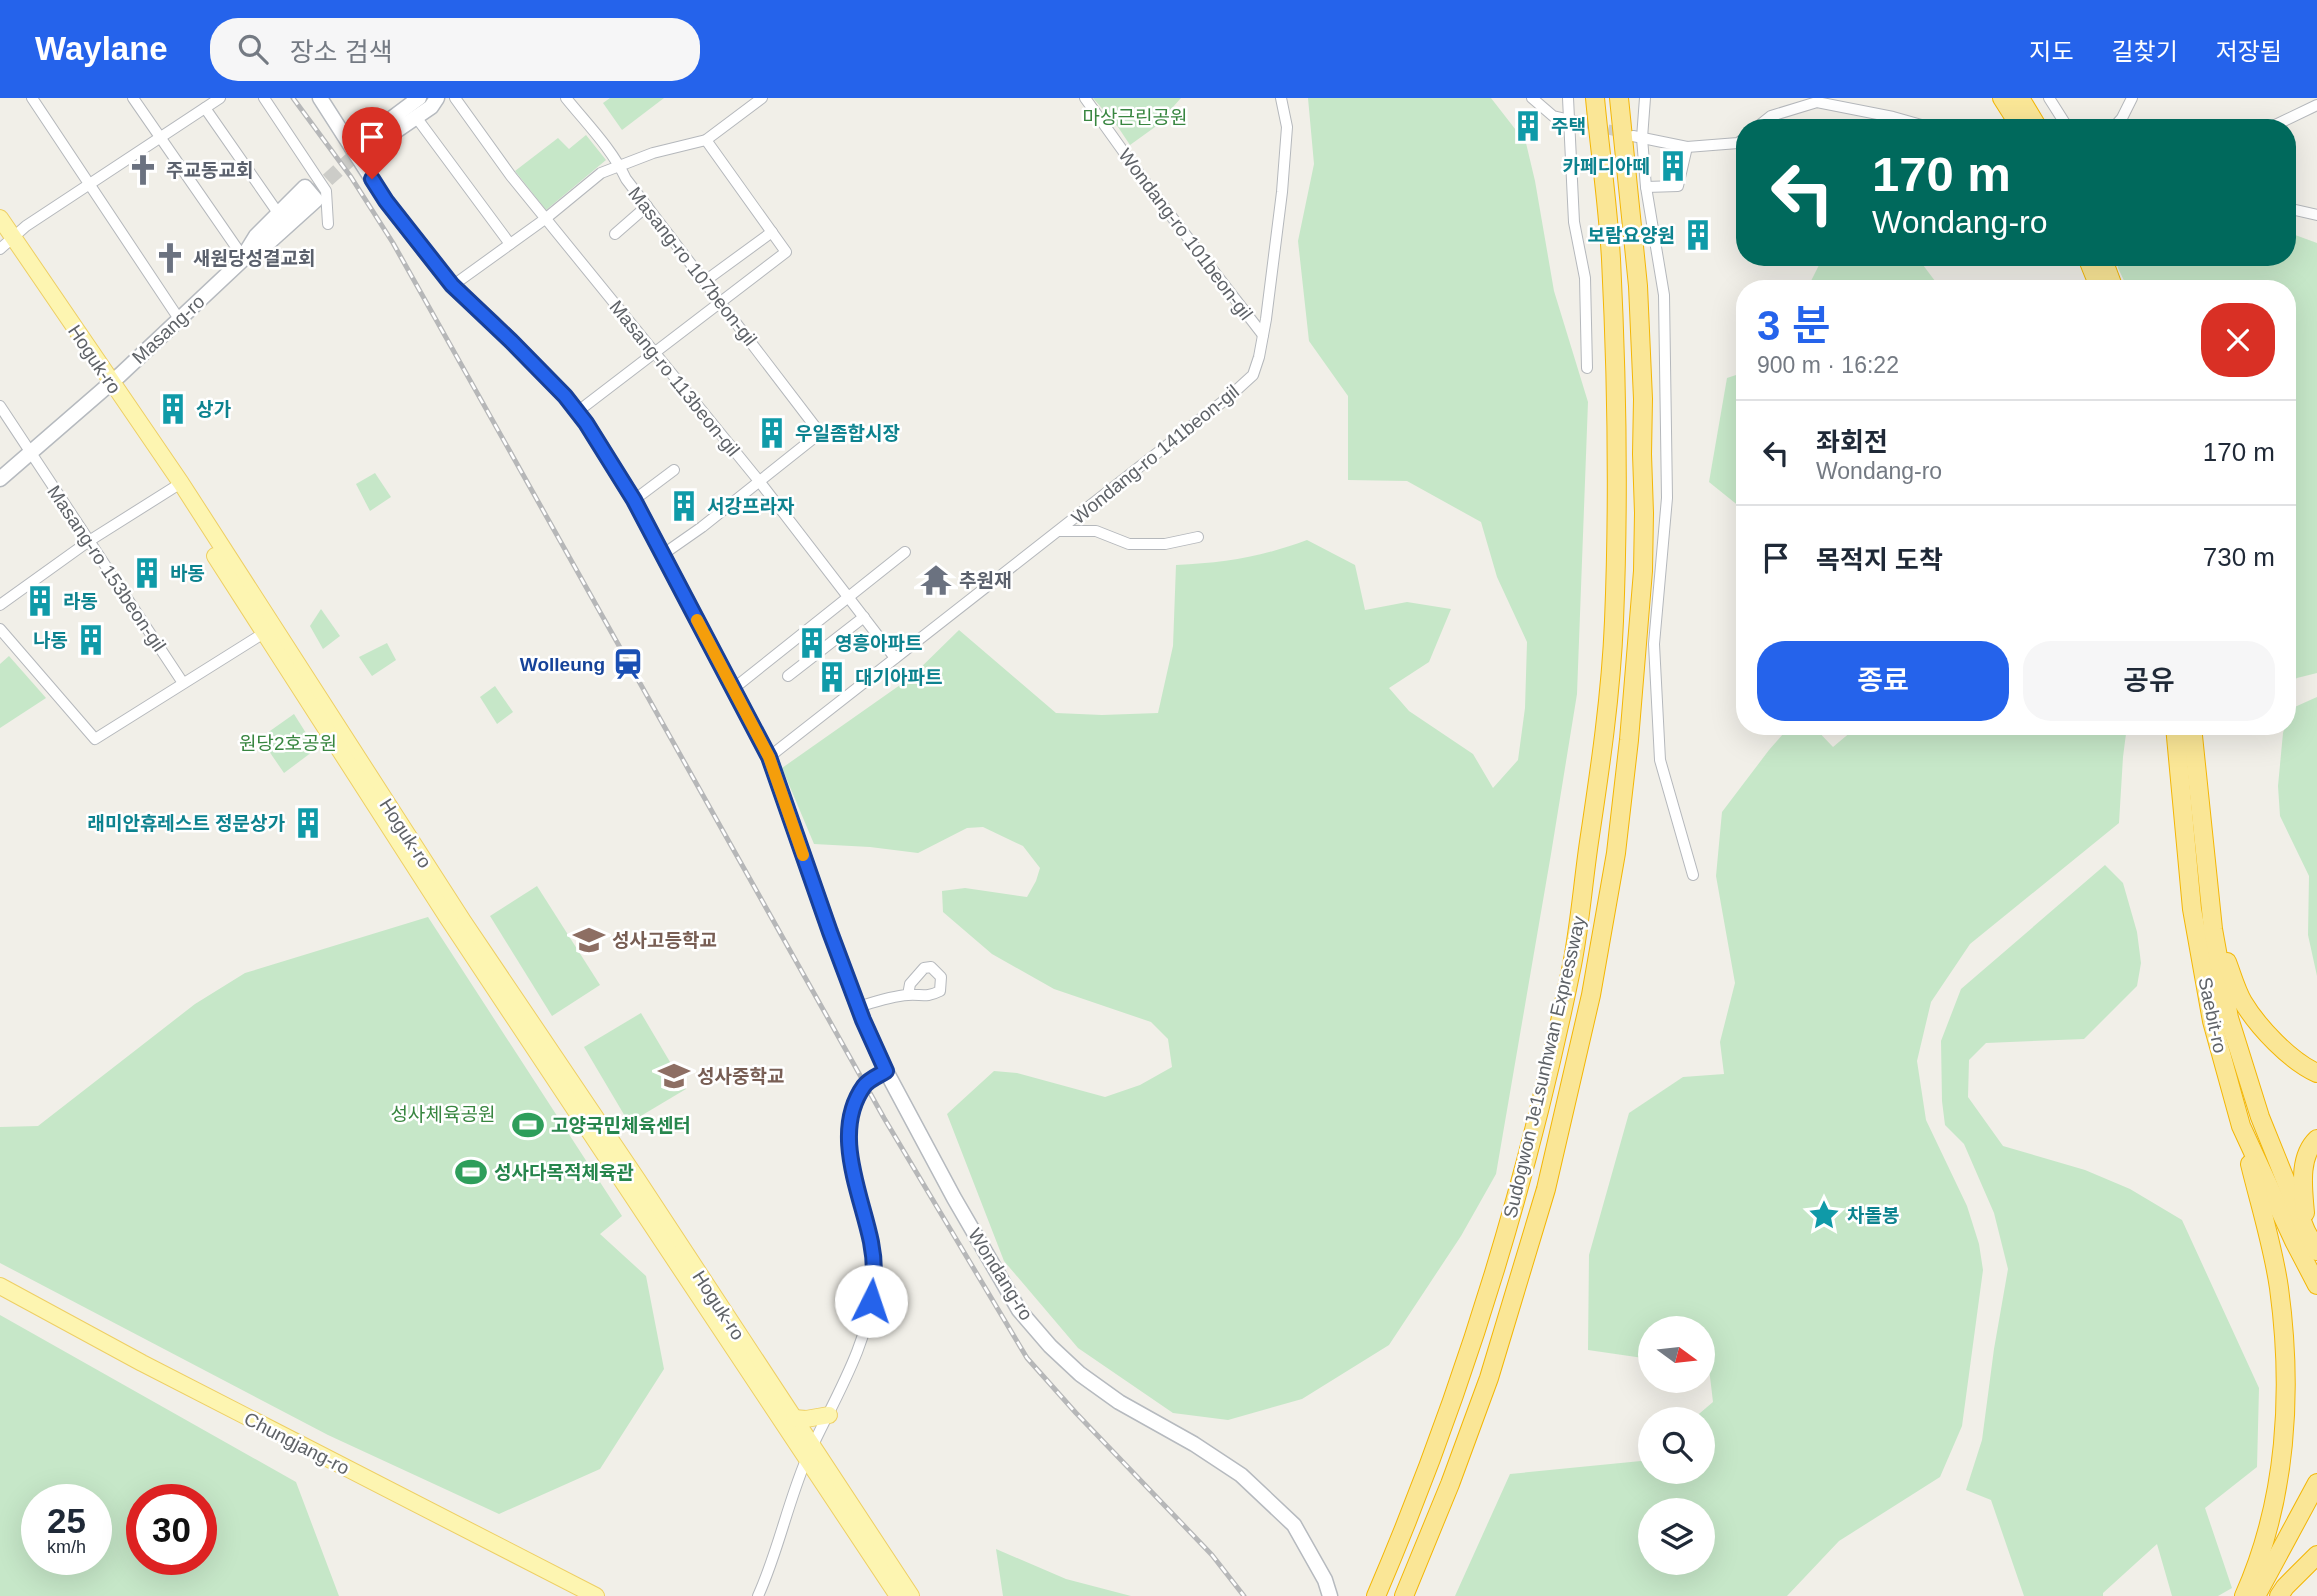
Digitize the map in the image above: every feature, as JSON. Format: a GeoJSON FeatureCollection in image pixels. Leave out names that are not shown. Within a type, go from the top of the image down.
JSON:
{"type":"FeatureCollection","features":[{"type":"Feature","properties":{"kind":"highway","name":"Sudogwon Je1sunhwan Expressway"},"geometry":{"type":"LineString","coordinates":[[1376,1596],[1424,1478],[1506,1236],[1541,1100],[1572,962],[1581,906],[1605,739],[1614,624],[1618,428],[1611,259],[1595,98]]}},
{"type":"Feature","properties":{"kind":"highway","name":"Sudogwon Je1sunhwan Expressway"},"geometry":{"type":"LineString","coordinates":[[1404,1596],[1450,1484],[1489,1378],[1546,1189],[1591,995],[1616,853],[1627,763],[1643,571],[1644,513],[1638,286],[1619,98]]}},
{"type":"Feature","properties":{"kind":"highway"},"geometry":{"type":"LineString","coordinates":[[2012,99],[2018,119]]}},
{"type":"Feature","properties":{"kind":"highway"},"geometry":{"type":"LineString","coordinates":[[2012,99],[2030,119]]}},
{"type":"Feature","properties":{"kind":"highway","name":"Saebit-ro"},"geometry":{"type":"LineString","coordinates":[[2176,735],[2192,909],[2212,1021],[2241,1126],[2317,1285]]}},
{"type":"Feature","properties":{"kind":"highway","name":"Saebit-ro"},"geometry":{"type":"LineString","coordinates":[[2193,735],[2213,929],[2229,1018],[2260,1117],[2306,1231],[2317,1251]]}},
{"type":"Feature","properties":{"kind":"highway"},"geometry":{"type":"LineString","coordinates":[[2213,929],[2243,1001],[2269,1036],[2317,1073]]}},
{"type":"Feature","properties":{"kind":"highway"},"geometry":{"type":"LineString","coordinates":[[2241,1126],[2278,1286],[2285,1349],[2286,1419],[2277,1489],[2254,1575],[2244,1596]]}},
{"type":"Feature","properties":{"kind":"highway"},"geometry":{"type":"LineString","coordinates":[[2306,1231],[2302,1178],[2310,1146],[2317,1139]]}},
{"type":"Feature","properties":{"kind":"highway"},"geometry":{"type":"LineString","coordinates":[[2256,1596],[2317,1483]]}},
{"type":"Feature","properties":{"kind":"highway"},"geometry":{"type":"LineString","coordinates":[[2263,1596],[2317,1496]]}},
{"type":"Feature","properties":{"kind":"highway"},"geometry":{"type":"LineString","coordinates":[[2279,1596],[2317,1555]]}},
{"type":"Feature","properties":{"kind":"main road","name":"Wondang-ro"},"geometry":{"type":"LineString","coordinates":[[320,98],[386,201],[452,285],[530,360],[577,412],[634,500],[769,757],[858,1007],[886,1071],[954,1198],[1019,1310],[1050,1346],[1080,1374],[1119,1402],[1194,1444],[1241,1475],[1294,1525],[1325,1580],[1330,1596]]}},
{"type":"Feature","properties":{"kind":"main road"},"geometry":{"type":"LineString","coordinates":[[355,153],[419,98]]}},
{"type":"Feature","properties":{"kind":"main road"},"geometry":{"type":"LineString","coordinates":[[396,123],[429,98]]}},
{"type":"Feature","properties":{"kind":"main road"},"geometry":{"type":"LineString","coordinates":[[355,153],[416,117],[431,107],[438,98]]}},
{"type":"Feature","properties":{"kind":"main road"},"geometry":{"type":"LineString","coordinates":[[243,257],[256,236],[305,187],[309,202]]}},
{"type":"Feature","properties":{"kind":"main road","name":"Masang-ro"},"geometry":{"type":"LineString","coordinates":[[0,479],[107,385],[243,257],[309,202]]}},
{"type":"Feature","properties":{"kind":"main road","name":"Hoguk-ro"},"geometry":{"type":"LineString","coordinates":[[0,218],[5,241],[177,486],[794,1418],[810,1454],[898,1596]]}},
{"type":"Feature","properties":{"kind":"main road","name":"Hoguk-ro"},"geometry":{"type":"LineString","coordinates":[[177,486],[264,633],[417,872],[810,1454],[911,1596]]}},
{"type":"Feature","properties":{"kind":"main road","name":"Chungjang-ro"},"geometry":{"type":"LineString","coordinates":[[0,1286],[154,1370],[596,1596]]}},
{"type":"Feature","properties":{"kind":"main road"},"geometry":{"type":"LineString","coordinates":[[794,1418],[829,1415]]}},
{"type":"Feature","properties":{"kind":"street"},"geometry":{"type":"LineString","coordinates":[[32,98],[178,319]]}},
{"type":"Feature","properties":{"kind":"street"},"geometry":{"type":"LineString","coordinates":[[133,98],[243,257]]}},
{"type":"Feature","properties":{"kind":"street"},"geometry":{"type":"LineString","coordinates":[[5,241],[220,98]]}},
{"type":"Feature","properties":{"kind":"street"},"geometry":{"type":"LineString","coordinates":[[264,98],[326,191],[327,224],[309,202]]}},
{"type":"Feature","properties":{"kind":"street","name":"Masang-ro 113beon-gil"},"geometry":{"type":"LineString","coordinates":[[455,98],[511,176],[759,481],[895,659]]}},
{"type":"Feature","properties":{"kind":"street","name":"Masang-ro 107beon-gil"},"geometry":{"type":"LineString","coordinates":[[566,98],[820,433],[759,481]]}},
{"type":"Feature","properties":{"kind":"street"},"geometry":{"type":"LineString","coordinates":[[452,285],[545,219],[601,173],[653,153],[706,140],[762,98]]}},
{"type":"Feature","properties":{"kind":"street","name":"Wondang-ro 101beon-gil"},"geometry":{"type":"LineString","coordinates":[[1084,98],[1159,201],[1263,335]]}},
{"type":"Feature","properties":{"kind":"street","name":"Wondang-ro 141beon-gil"},"geometry":{"type":"LineString","coordinates":[[769,757],[1230,396],[1253,375],[1263,335],[1285,153],[1287,127],[1281,98]]}},
{"type":"Feature","properties":{"kind":"street"},"geometry":{"type":"LineString","coordinates":[[1532,98],[1553,116],[1575,121]]}},
{"type":"Feature","properties":{"kind":"street"},"geometry":{"type":"LineString","coordinates":[[1568,98],[1575,121],[1574,222],[1585,278],[1587,368]]}},
{"type":"Feature","properties":{"kind":"street"},"geometry":{"type":"LineString","coordinates":[[1644,98],[1638,137],[1664,295],[1667,498],[1654,644],[1660,760],[1693,875]]}},
{"type":"Feature","properties":{"kind":"street"},"geometry":{"type":"LineString","coordinates":[[2049,98],[2062,119]]}},
{"type":"Feature","properties":{"kind":"street"},"geometry":{"type":"LineString","coordinates":[[2121,119],[2132,98]]}},
{"type":"Feature","properties":{"kind":"street"},"geometry":{"type":"LineString","coordinates":[[1767,119],[1817,102],[1901,119]]}},
{"type":"Feature","properties":{"kind":"street"},"geometry":{"type":"LineString","coordinates":[[2288,119],[2317,105]]}},
{"type":"Feature","properties":{"kind":"street"},"geometry":{"type":"LineString","coordinates":[[205,108],[278,213]]}},
{"type":"Feature","properties":{"kind":"street"},"geometry":{"type":"LineString","coordinates":[[416,117],[510,244]]}},
{"type":"Feature","properties":{"kind":"street"},"geometry":{"type":"LineString","coordinates":[[1638,137],[1687,147],[1736,143]]}},
{"type":"Feature","properties":{"kind":"street"},"geometry":{"type":"LineString","coordinates":[[577,412],[786,251],[706,140]]}},
{"type":"Feature","properties":{"kind":"street"},"geometry":{"type":"LineString","coordinates":[[1646,187],[1678,186],[1687,147]]}},
{"type":"Feature","properties":{"kind":"street"},"geometry":{"type":"LineString","coordinates":[[305,187],[316,175]]}},
{"type":"Feature","properties":{"kind":"street"},"geometry":{"type":"LineString","coordinates":[[615,234],[647,206]]}},
{"type":"Feature","properties":{"kind":"street"},"geometry":{"type":"LineString","coordinates":[[2296,210],[2317,215]]}},
{"type":"Feature","properties":{"kind":"street"},"geometry":{"type":"LineString","coordinates":[[705,281],[772,232]]}},
{"type":"Feature","properties":{"kind":"street","name":"Masang-ro 153beon-gil"},"geometry":{"type":"LineString","coordinates":[[0,406],[183,683]]}},
{"type":"Feature","properties":{"kind":"street"},"geometry":{"type":"LineString","coordinates":[[634,500],[674,470]]}},
{"type":"Feature","properties":{"kind":"street"},"geometry":{"type":"LineString","coordinates":[[662,555],[759,481]]}},
{"type":"Feature","properties":{"kind":"street"},"geometry":{"type":"LineString","coordinates":[[0,606],[89,541],[177,486]]}},
{"type":"Feature","properties":{"kind":"street","name":"Wondang-ro 141beon-gil"},"geometry":{"type":"LineString","coordinates":[[1058,531],[1096,531],[1129,544],[1165,544],[1198,537]]}},
{"type":"Feature","properties":{"kind":"street"},"geometry":{"type":"LineString","coordinates":[[733,689],[905,552]]}},
{"type":"Feature","properties":{"kind":"street"},"geometry":{"type":"LineString","coordinates":[[788,676],[864,617]]}},
{"type":"Feature","properties":{"kind":"street"},"geometry":{"type":"LineString","coordinates":[[0,629],[95,739],[264,633]]}},
{"type":"Feature","properties":{"kind":"street"},"geometry":{"type":"LineString","coordinates":[[858,1007],[908,995]]}},
{"type":"Feature","properties":{"kind":"street"},"geometry":{"type":"LineString","coordinates":[[758,1596],[768,1574],[785,1516],[810,1454],[847,1379],[868,1321],[875,1280],[872,1245],[851,1165],[849,1142],[853,1111],[865,1084],[886,1071]]}},
{"type":"Feature","properties":{"kind":"green space"},"geometry":{"type":"Polygon","coordinates":[[[610,98],[664,98],[622,130],[603,103],[610,98]]]}},
{"type":"Feature","properties":{"kind":"green space","name":"마상근린공원"},"geometry":{"type":"Polygon","coordinates":[[[1093,98],[1181,98],[1155,127],[1130,145],[1093,98]]]}},
{"type":"Feature","properties":{"kind":"green space"},"geometry":{"type":"Polygon","coordinates":[[[1308,98],[1491,98],[1526,143],[1554,291],[1588,402],[1577,694],[1496,1174],[1461,1236],[1389,1345],[1302,1399],[1228,1420],[1173,1413],[1078,1348],[1004,1261],[947,1114],[994,1071],[1017,1073],[1105,1097],[1140,1085],[1172,1067],[1168,1039],[1151,1022],[1054,989],[992,954],[943,912],[942,891],[965,888],[1027,897],[1040,868],[1023,846],[983,827],[967,828],[918,853],[814,844],[782,768],[910,678],[959,630],[1056,713],[1158,713],[1173,646],[1176,565],[1243,558],[1307,540],[1355,565],[1365,610],[1407,602],[1451,609],[1429,662],[1389,688],[1409,711],[1473,754],[1493,788],[1518,760],[1525,708],[1527,642],[1497,577],[1481,522],[1407,481],[1348,480],[1348,396],[1309,341],[1298,241],[1314,164],[1308,98]]]}},
{"type":"Feature","properties":{"kind":"green space"},"geometry":{"type":"Polygon","coordinates":[[[586,135],[606,160],[546,210],[515,171],[558,138],[569,149],[586,135]]]}},
{"type":"Feature","properties":{"kind":"green space"},"geometry":{"type":"Polygon","coordinates":[[[2296,235],[2317,243],[2317,673],[2296,679],[2296,280],[2124,280],[2118,268],[2296,266],[2296,235]]]}},
{"type":"Feature","properties":{"kind":"green space"},"geometry":{"type":"Polygon","coordinates":[[[1818,266],[1924,266],[1934,280],[1812,280],[1818,266]]]}},
{"type":"Feature","properties":{"kind":"green space"},"geometry":{"type":"Polygon","coordinates":[[[1736,375],[1736,504],[1709,482],[1727,378],[1736,375]]]}},
{"type":"Feature","properties":{"kind":"green space"},"geometry":{"type":"Polygon","coordinates":[[[375,473],[391,497],[370,511],[356,484],[375,473]]]}},
{"type":"Feature","properties":{"kind":"green space"},"geometry":{"type":"Polygon","coordinates":[[[321,609],[340,636],[323,649],[310,626],[321,609]]]}},
{"type":"Feature","properties":{"kind":"green space"},"geometry":{"type":"Polygon","coordinates":[[[387,643],[396,660],[372,676],[359,657],[387,643]]]}},
{"type":"Feature","properties":{"kind":"green space"},"geometry":{"type":"Polygon","coordinates":[[[9,656],[46,698],[0,728],[0,664],[9,656]]]}},
{"type":"Feature","properties":{"kind":"green space"},"geometry":{"type":"Polygon","coordinates":[[[495,686],[513,712],[497,724],[480,697],[495,686]]]}},
{"type":"Feature","properties":{"kind":"green space"},"geometry":{"type":"Polygon","coordinates":[[[2317,697],[2317,976],[2308,935],[2309,876],[2280,816],[2278,786],[2283,735],[2296,735],[2296,706],[2317,697]]]}},
{"type":"Feature","properties":{"kind":"green space","name":"원당2호공원"},"geometry":{"type":"Polygon","coordinates":[[[294,714],[316,749],[284,773],[260,738],[294,714]]]}},
{"type":"Feature","properties":{"kind":"green space"},"geometry":{"type":"Polygon","coordinates":[[[1782,735],[1822,735],[1833,747],[1847,735],[2126,735],[2119,823],[1970,944],[1931,1002],[1917,1061],[1926,1120],[1967,1206],[1979,1244],[1983,1270],[1962,1426],[1940,1477],[1839,1541],[1787,1596],[1455,1596],[1510,1474],[1638,1461],[1638,1484],[1715,1484],[1715,1407],[1707,1407],[1713,1402],[1712,1393],[1715,1393],[1715,1316],[1638,1316],[1638,1357],[1588,1350],[1589,1255],[1629,1113],[1683,1077],[1724,1074],[1720,1042],[1735,983],[1716,876],[1722,812],[1782,735]]]}},
{"type":"Feature","properties":{"kind":"green space"},"geometry":{"type":"Polygon","coordinates":[[[2105,865],[2123,883],[2137,932],[2141,963],[2137,986],[2084,1039],[1986,1043],[1969,1060],[1968,1097],[2003,1146],[2085,1170],[2130,1189],[2182,1220],[2259,1388],[2257,1467],[2205,1508],[2232,1588],[2218,1596],[2172,1596],[2157,1544],[2103,1593],[2103,1596],[2024,1596],[1991,1500],[1966,1490],[1982,1440],[2008,1269],[1994,1213],[1964,1144],[1945,1125],[1941,1041],[1961,989],[2105,865]]]}},
{"type":"Feature","properties":{"kind":"green space"},"geometry":{"type":"Polygon","coordinates":[[[537,886],[600,985],[552,1016],[490,916],[537,886]]]}},
{"type":"Feature","properties":{"kind":"green space","name":"성사체육공원"},"geometry":{"type":"Polygon","coordinates":[[[428,917],[622,1216],[600,1234],[646,1276],[664,1369],[600,1469],[499,1514],[328,1435],[0,1263],[0,1127],[38,1126],[195,1004],[245,973],[428,917]]]}},
{"type":"Feature","properties":{"kind":"green space"},"geometry":{"type":"Polygon","coordinates":[[[641,1013],[686,1089],[629,1123],[584,1047],[641,1013]]]}},
{"type":"Feature","properties":{"kind":"green space"},"geometry":{"type":"Polygon","coordinates":[[[0,1315],[296,1482],[339,1596],[0,1596],[0,1315]]]}},
{"type":"Feature","properties":{"kind":"green space"},"geometry":{"type":"Polygon","coordinates":[[[996,1549],[1066,1579],[1131,1596],[1003,1596],[996,1549]]]}},
{"type":"Feature","properties":{"kind":"tunnel"},"geometry":{"type":"LineString","coordinates":[[1579,122],[1626,134]]}},
{"type":"Feature","properties":{"kind":"tunnel"},"geometry":{"type":"LineString","coordinates":[[312,194],[364,147]]}},
{"type":"Feature","properties":{"kind":"railway"},"geometry":{"type":"LineString","coordinates":[[293,98],[351,177],[393,243],[884,1118],[1027,1358],[1212,1555],[1244,1596]]}},
{"type":"Feature","properties":{"kind":"slow traffic"},"geometry":{"type":"LineString","coordinates":[[697,620],[769,757],[803,855]]}},
{"type":"Feature","properties":{"kind":"place","name":"주택"},"geometry":{"type":"Point","coordinates":[1528,126]}},
{"type":"Feature","properties":{"kind":"place","name":"카페디아떼"},"geometry":{"type":"Point","coordinates":[1673,166]}},
{"type":"Feature","properties":{"kind":"place","name":"주교동교회"},"geometry":{"type":"Point","coordinates":[143,170]}},
{"type":"Feature","properties":{"kind":"place","name":"보람요양원"},"geometry":{"type":"Point","coordinates":[1698,235]}},
{"type":"Feature","properties":{"kind":"place","name":"새원당성결교회"},"geometry":{"type":"Point","coordinates":[170,258]}},
{"type":"Feature","properties":{"kind":"place","name":"상가"},"geometry":{"type":"Point","coordinates":[173,409]}},
{"type":"Feature","properties":{"kind":"place","name":"우일좀합시장"},"geometry":{"type":"Point","coordinates":[772,433]}},
{"type":"Feature","properties":{"kind":"place","name":"서강프라자"},"geometry":{"type":"Point","coordinates":[684,506]}},
{"type":"Feature","properties":{"kind":"place","name":"바동"},"geometry":{"type":"Point","coordinates":[147,573]}},
{"type":"Feature","properties":{"kind":"place","name":"추원재"},"geometry":{"type":"Point","coordinates":[936,580]}},
{"type":"Feature","properties":{"kind":"place","name":"라동"},"geometry":{"type":"Point","coordinates":[40,601]}},
{"type":"Feature","properties":{"kind":"place","name":"나동"},"geometry":{"type":"Point","coordinates":[91,640]}},
{"type":"Feature","properties":{"kind":"place","name":"영흥아파트"},"geometry":{"type":"Point","coordinates":[812,643]}},
{"type":"Feature","properties":{"kind":"place","name":"Wolleung"},"geometry":{"type":"Point","coordinates":[628,664]}},
{"type":"Feature","properties":{"kind":"place","name":"대기아파트"},"geometry":{"type":"Point","coordinates":[832,677]}},
{"type":"Feature","properties":{"kind":"place","name":"래미안휴레스트 정문상가"},"geometry":{"type":"Point","coordinates":[308,823]}},
{"type":"Feature","properties":{"kind":"place","name":"성사고등학교"},"geometry":{"type":"Point","coordinates":[589,940]}},
{"type":"Feature","properties":{"kind":"place","name":"성사중학교"},"geometry":{"type":"Point","coordinates":[674,1076]}},
{"type":"Feature","properties":{"kind":"place","name":"고양국민체육센터"},"geometry":{"type":"Point","coordinates":[528,1125]}},
{"type":"Feature","properties":{"kind":"place","name":"성사다목적체육관"},"geometry":{"type":"Point","coordinates":[471,1172]}},
{"type":"Feature","properties":{"kind":"place","name":"차돌봉"},"geometry":{"type":"Point","coordinates":[1824,1215]}},
{"type":"Feature","properties":{"kind":"route"},"geometry":{"type":"LineString","coordinates":[[372,179],[452,285],[565,396],[586,423],[634,500],[769,757],[830,932],[863,1020],[886,1071],[865,1084],[853,1111],[849,1142],[851,1165],[872,1245],[875,1280],[871,1301]]}}]}
